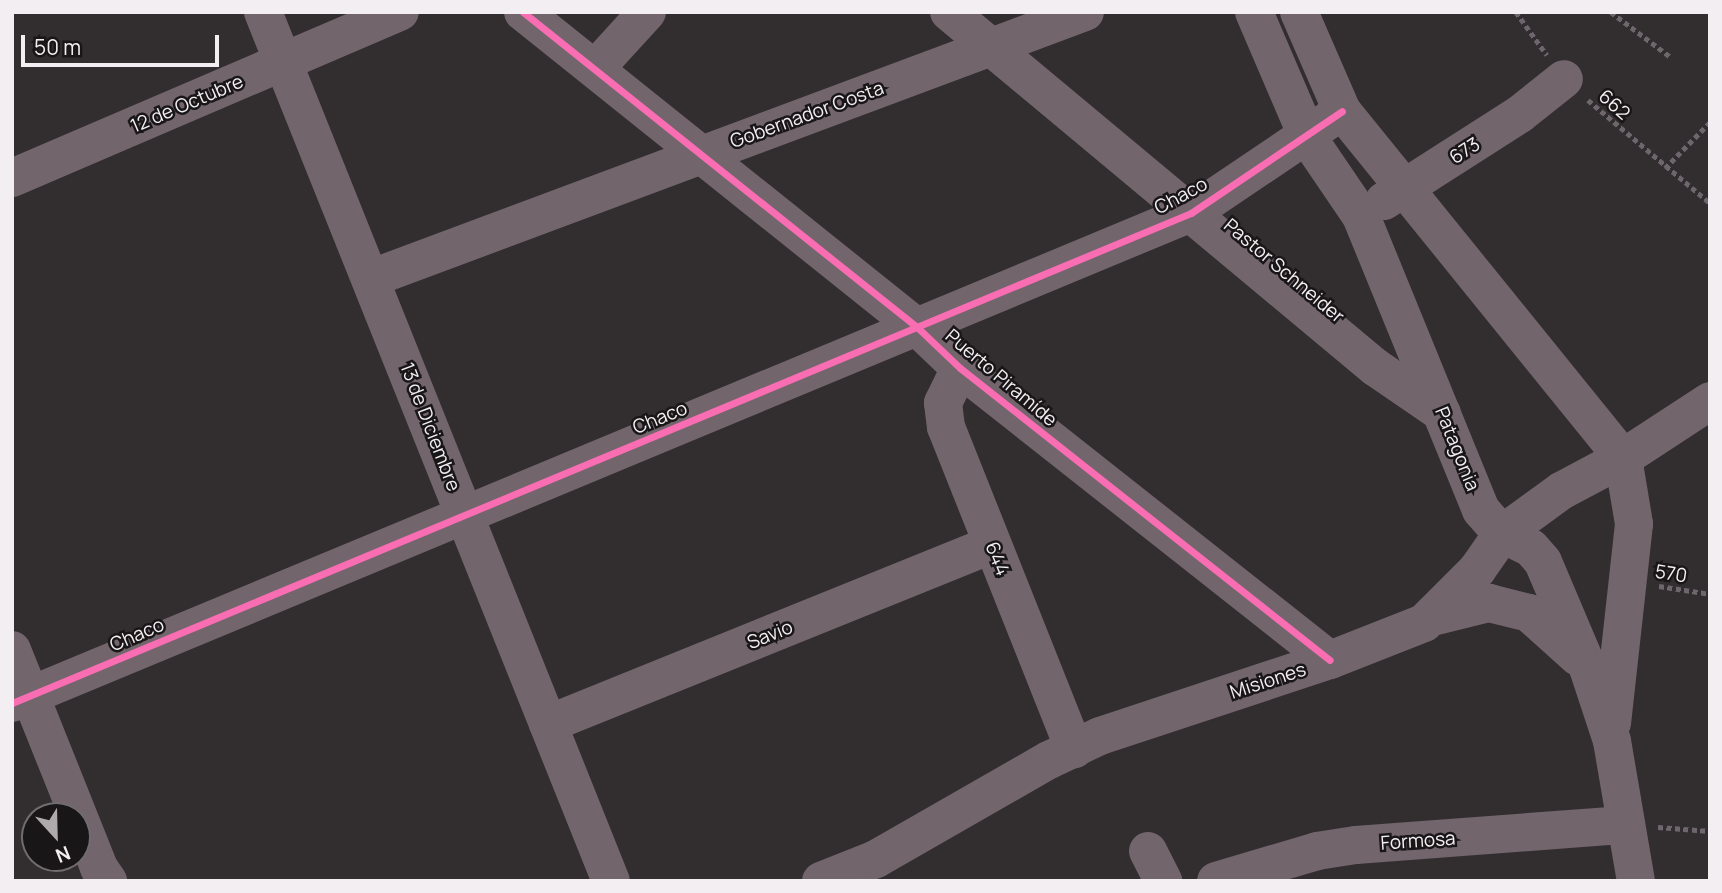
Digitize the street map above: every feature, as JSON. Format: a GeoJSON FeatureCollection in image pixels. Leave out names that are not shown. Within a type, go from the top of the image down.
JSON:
{"type":"FeatureCollection","features":[{"type":"Feature","properties":{"kind":"street","name":"13 de Diciembre"},"geometry":{"type":"LineString","coordinates":[[263,12],[372,278],[611,881]]}},
{"type":"Feature","properties":{"kind":"street","name":"12 de Octubre"},"geometry":{"type":"LineString","coordinates":[[12,178],[284,64],[400,12]]}},
{"type":"Feature","properties":{"kind":"street","name":"Puerto Piramíde"},"geometry":{"type":"LineString","coordinates":[[523,12],[918,328],[960,368],[1329,660]]}},
{"type":"Feature","properties":{"kind":"street"},"geometry":{"type":"LineString","coordinates":[[595,69],[647,12]]}},
{"type":"Feature","properties":{"kind":"street","name":"Pastor Schneider"},"geometry":{"type":"LineString","coordinates":[[949,12],[1375,367],[1442,413]]}},
{"type":"Feature","properties":{"kind":"street","name":"Gobernador Costa"},"geometry":{"type":"LineString","coordinates":[[372,278],[1085,12]]}},
{"type":"Feature","properties":{"kind":"street","name":"Patagonia"},"geometry":{"type":"LineString","coordinates":[[1254,12],[1308,138],[1361,216],[1481,510],[1502,534],[1531,548],[1543,562],[1588,667],[1610,736],[1636,881]]}},
{"type":"Feature","properties":{"kind":"street"},"geometry":{"type":"LineString","coordinates":[[1299,12],[1342,111],[1623,458],[1634,524],[1610,736]]}},
{"type":"Feature","properties":{"kind":"street","name":"673"},"geometry":{"type":"LineString","coordinates":[[1361,216],[1520,114],[1564,79]]}},
{"type":"Feature","properties":{"kind":"street","name":"Chaco"},"geometry":{"type":"LineString","coordinates":[[22,699],[1191,213],[1308,138],[1342,111]]}},
{"type":"Feature","properties":{"kind":"street","name":"644"},"geometry":{"type":"LineString","coordinates":[[960,368],[943,403],[946,427],[1074,749]]}},
{"type":"Feature","properties":{"kind":"street","name":"Misiones"},"geometry":{"type":"LineString","coordinates":[[821,881],[880,870],[1074,749],[1329,660],[1436,616],[1478,570],[1502,534],[1561,491],[1623,458],[1710,401]]}},
{"type":"Feature","properties":{"kind":"street","name":"Savio"},"geometry":{"type":"LineString","coordinates":[[548,724],[991,545]]}},
{"type":"Feature","properties":{"kind":"street"},"geometry":{"type":"LineString","coordinates":[[1436,616],[1489,603],[1529,613],[1588,667]]}},
{"type":"Feature","properties":{"kind":"street"},"geometry":{"type":"LineString","coordinates":[[12,650],[22,699],[102,877]]}},
{"type":"Feature","properties":{"kind":"street","name":"Formosa"},"geometry":{"type":"LineString","coordinates":[[1216,881],[1356,845],[1624,825]]}},
{"type":"Feature","properties":{"kind":"path"},"geometry":{"type":"LineString","coordinates":[[1611,12],[1672,58]]}},
{"type":"Feature","properties":{"kind":"path"},"geometry":{"type":"LineString","coordinates":[[1664,168],[1710,122]]}},
{"type":"Feature","properties":{"kind":"path"},"geometry":{"type":"LineString","coordinates":[[1624,825],[1710,831]]}},
{"type":"Feature","properties":{"kind":"cycle path"},"geometry":{"type":"LineString","coordinates":[[523,12],[918,328],[960,368],[1330,660]]}},
{"type":"Feature","properties":{"kind":"cycle path"},"geometry":{"type":"LineString","coordinates":[[12,703],[1191,213],[1342,111]]}}]}
